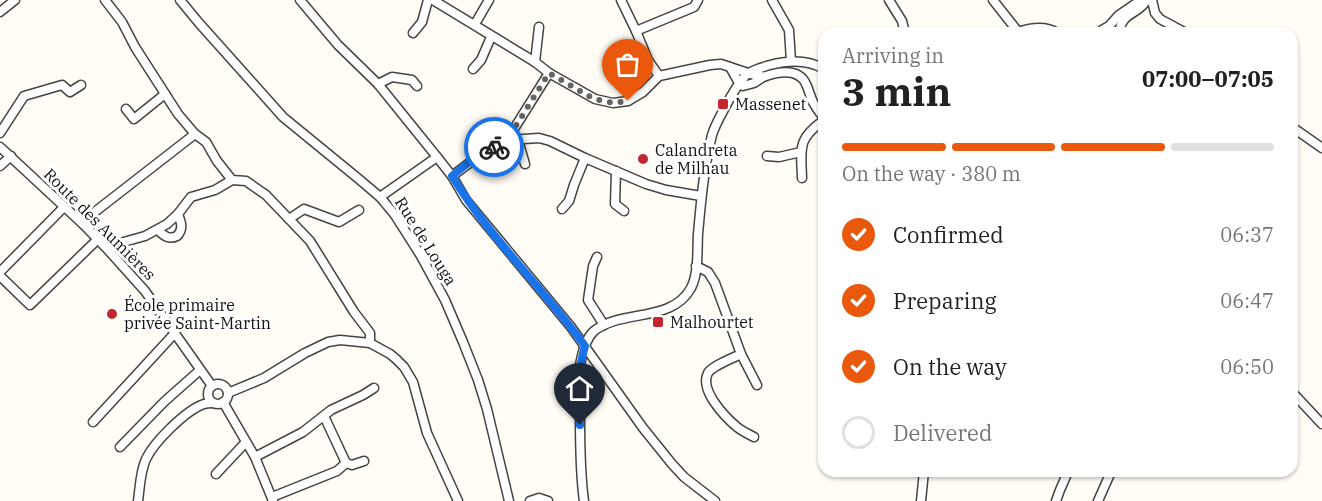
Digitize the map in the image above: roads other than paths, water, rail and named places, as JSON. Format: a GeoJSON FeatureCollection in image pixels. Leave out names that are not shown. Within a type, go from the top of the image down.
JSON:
{"type":"FeatureCollection","features":[{"type":"Feature","properties":{"kind":"street"},"geometry":{"type":"LineString","coordinates":[[0,12],[15,0]]}},
{"type":"Feature","properties":{"kind":"street"},"geometry":{"type":"LineString","coordinates":[[105,0],[122,22],[178,114],[195,134],[206,142],[232,180]]}},
{"type":"Feature","properties":{"kind":"street","name":"Rue de Louga"},"geometry":{"type":"LineString","coordinates":[[180,0],[283,117],[380,197],[395,215],[445,300],[463,342],[487,409],[509,501]]}},
{"type":"Feature","properties":{"kind":"street"},"geometry":{"type":"LineString","coordinates":[[300,0],[338,45],[378,84],[452,176],[466,200],[571,327],[588,340],[599,367],[672,464],[684,477],[715,501]]}},
{"type":"Feature","properties":{"kind":"street"},"geometry":{"type":"LineString","coordinates":[[413,33],[422,22],[428,0]]}},
{"type":"Feature","properties":{"kind":"street"},"geometry":{"type":"LineString","coordinates":[[433,0],[594,99],[613,103],[628,101],[643,93],[659,76],[721,64],[757,73],[796,74],[805,82],[818,109]]}},
{"type":"Feature","properties":{"kind":"street"},"geometry":{"type":"LineString","coordinates":[[475,24],[489,0]]}},
{"type":"Feature","properties":{"kind":"street"},"geometry":{"type":"LineString","coordinates":[[621,0],[648,60],[659,76]]}},
{"type":"Feature","properties":{"kind":"street"},"geometry":{"type":"LineString","coordinates":[[636,31],[694,7],[698,0]]}},
{"type":"Feature","properties":{"kind":"street"},"geometry":{"type":"LineString","coordinates":[[772,0],[789,30],[791,61]]}},
{"type":"Feature","properties":{"kind":"street"},"geometry":{"type":"LineString","coordinates":[[889,0],[904,27]]}},
{"type":"Feature","properties":{"kind":"street"},"geometry":{"type":"LineString","coordinates":[[993,0],[1013,27]]}},
{"type":"Feature","properties":{"kind":"street"},"geometry":{"type":"LineString","coordinates":[[1107,27],[1119,15],[1141,0]]}},
{"type":"Feature","properties":{"kind":"street"},"geometry":{"type":"LineString","coordinates":[[1119,27],[1124,19],[1150,0],[1160,19],[1175,27]]}},
{"type":"Feature","properties":{"kind":"street"},"geometry":{"type":"LineString","coordinates":[[535,62],[539,27]]}},
{"type":"Feature","properties":{"kind":"street"},"geometry":{"type":"LineString","coordinates":[[473,69],[481,60],[491,37]]}},
{"type":"Feature","properties":{"kind":"street"},"geometry":{"type":"LineString","coordinates":[[584,501],[579,390],[580,361],[588,340],[604,325],[659,311],[677,303],[690,289],[696,266],[701,196],[712,135],[741,84],[757,73],[791,61],[818,66]]}},
{"type":"Feature","properties":{"kind":"street"},"geometry":{"type":"LineString","coordinates":[[730,67],[741,84]]}},
{"type":"Feature","properties":{"kind":"street"},"geometry":{"type":"LineString","coordinates":[[507,140],[549,73]]}},
{"type":"Feature","properties":{"kind":"street"},"geometry":{"type":"LineString","coordinates":[[741,84],[754,83],[757,73]]}},
{"type":"Feature","properties":{"kind":"street"},"geometry":{"type":"LineString","coordinates":[[378,84],[392,77],[412,80],[417,86]]}},
{"type":"Feature","properties":{"kind":"street"},"geometry":{"type":"LineString","coordinates":[[0,133],[24,96],[62,86],[70,92],[81,85]]}},
{"type":"Feature","properties":{"kind":"street"},"geometry":{"type":"LineString","coordinates":[[126,109],[134,119],[165,94]]}},
{"type":"Feature","properties":{"kind":"street"},"geometry":{"type":"LineString","coordinates":[[802,178],[802,143],[806,135],[818,124]]}},
{"type":"Feature","properties":{"kind":"street"},"geometry":{"type":"LineString","coordinates":[[1298,131],[1322,148]]}},
{"type":"Feature","properties":{"kind":"street"},"geometry":{"type":"LineString","coordinates":[[83,224],[96,211],[195,134]]}},
{"type":"Feature","properties":{"kind":"street"},"geometry":{"type":"LineString","coordinates":[[452,176],[474,158],[507,140],[531,138],[550,141],[646,184],[701,196]]}},
{"type":"Feature","properties":{"kind":"street"},"geometry":{"type":"LineString","coordinates":[[518,140],[525,164]]}},
{"type":"Feature","properties":{"kind":"street","name":"Route des Aumières"},"geometry":{"type":"LineString","coordinates":[[0,147],[83,224],[145,291],[211,389]]}},
{"type":"Feature","properties":{"kind":"street"},"geometry":{"type":"LineString","coordinates":[[767,156],[779,157],[801,152]]}},
{"type":"Feature","properties":{"kind":"street"},"geometry":{"type":"LineString","coordinates":[[0,166],[11,156]]}},
{"type":"Feature","properties":{"kind":"street"},"geometry":{"type":"LineString","coordinates":[[380,197],[437,157]]}},
{"type":"Feature","properties":{"kind":"street"},"geometry":{"type":"LineString","coordinates":[[562,209],[569,201],[585,158]]}},
{"type":"Feature","properties":{"kind":"street"},"geometry":{"type":"LineString","coordinates":[[616,171],[615,204],[624,211]]}},
{"type":"Feature","properties":{"kind":"street"},"geometry":{"type":"LineString","coordinates":[[110,252],[120,243],[145,236],[167,224],[190,196],[215,190],[232,180],[246,181],[266,195],[310,241],[354,312],[370,333],[370,343]]}},
{"type":"Feature","properties":{"kind":"street"},"geometry":{"type":"LineString","coordinates":[[64,207],[0,274],[30,305],[98,239]]}},
{"type":"Feature","properties":{"kind":"street"},"geometry":{"type":"LineString","coordinates":[[289,219],[304,209],[339,222],[358,210]]}},
{"type":"Feature","properties":{"kind":"street"},"geometry":{"type":"LineString","coordinates":[[158,230],[168,238],[177,236],[182,229],[177,214]]}},
{"type":"Feature","properties":{"kind":"street"},"geometry":{"type":"LineString","coordinates":[[597,257],[593,266],[588,300],[604,325]]}},
{"type":"Feature","properties":{"kind":"street"},"geometry":{"type":"LineString","coordinates":[[696,266],[708,272],[715,283],[741,354],[757,385]]}},
{"type":"Feature","properties":{"kind":"street"},"geometry":{"type":"LineString","coordinates":[[93,422],[175,333]]}},
{"type":"Feature","properties":{"kind":"street"},"geometry":{"type":"LineString","coordinates":[[138,501],[142,470],[146,459],[158,441],[211,389],[218,385],[226,390],[251,383],[264,378],[317,346],[340,340],[370,343],[390,354],[404,366],[414,382],[427,433],[458,501]]}},
{"type":"Feature","properties":{"kind":"street"},"geometry":{"type":"LineString","coordinates":[[741,354],[709,372],[706,383],[708,392],[727,417],[739,429],[754,437]]}},
{"type":"Feature","properties":{"kind":"street"},"geometry":{"type":"LineString","coordinates":[[580,361],[599,367]]}},
{"type":"Feature","properties":{"kind":"street"},"geometry":{"type":"LineString","coordinates":[[120,447],[165,401],[200,370]]}},
{"type":"Feature","properties":{"kind":"street"},"geometry":{"type":"LineString","coordinates":[[255,457],[303,432],[324,416],[374,388]]}},
{"type":"Feature","properties":{"kind":"street"},"geometry":{"type":"LineString","coordinates":[[211,389],[209,398],[213,403]]}},
{"type":"Feature","properties":{"kind":"street"},"geometry":{"type":"LineString","coordinates":[[186,414],[203,404],[224,402],[227,398],[226,390]]}},
{"type":"Feature","properties":{"kind":"street"},"geometry":{"type":"LineString","coordinates":[[1298,398],[1322,424]]}},
{"type":"Feature","properties":{"kind":"street"},"geometry":{"type":"LineString","coordinates":[[224,402],[255,457],[272,499],[337,471],[346,463]]}},
{"type":"Feature","properties":{"kind":"street"},"geometry":{"type":"LineString","coordinates":[[324,416],[346,463],[352,465],[363,461]]}},
{"type":"Feature","properties":{"kind":"street"},"geometry":{"type":"LineString","coordinates":[[216,474],[246,442]]}},
{"type":"Feature","properties":{"kind":"street"},"geometry":{"type":"LineString","coordinates":[[921,501],[923,477]]}},
{"type":"Feature","properties":{"kind":"street"},"geometry":{"type":"LineString","coordinates":[[1056,501],[1066,477]]}},
{"type":"Feature","properties":{"kind":"street"},"geometry":{"type":"LineString","coordinates":[[1098,501],[1110,477]]}},
{"type":"Feature","properties":{"kind":"street"},"geometry":{"type":"LineString","coordinates":[[530,501],[539,498],[548,501]]}},
{"type":"Feature","properties":{"kind":"place","name":"Massenet"},"geometry":{"type":"Point","coordinates":[723,104]}},
{"type":"Feature","properties":{"kind":"place","name":"Calandreta de Milhau"},"geometry":{"type":"Point","coordinates":[643,159]}},
{"type":"Feature","properties":{"kind":"place","name":"École primaire privée Saint-Martin"},"geometry":{"type":"Point","coordinates":[112,314]}},
{"type":"Feature","properties":{"kind":"place","name":"Malhourtet"},"geometry":{"type":"Point","coordinates":[658,322]}}]}
